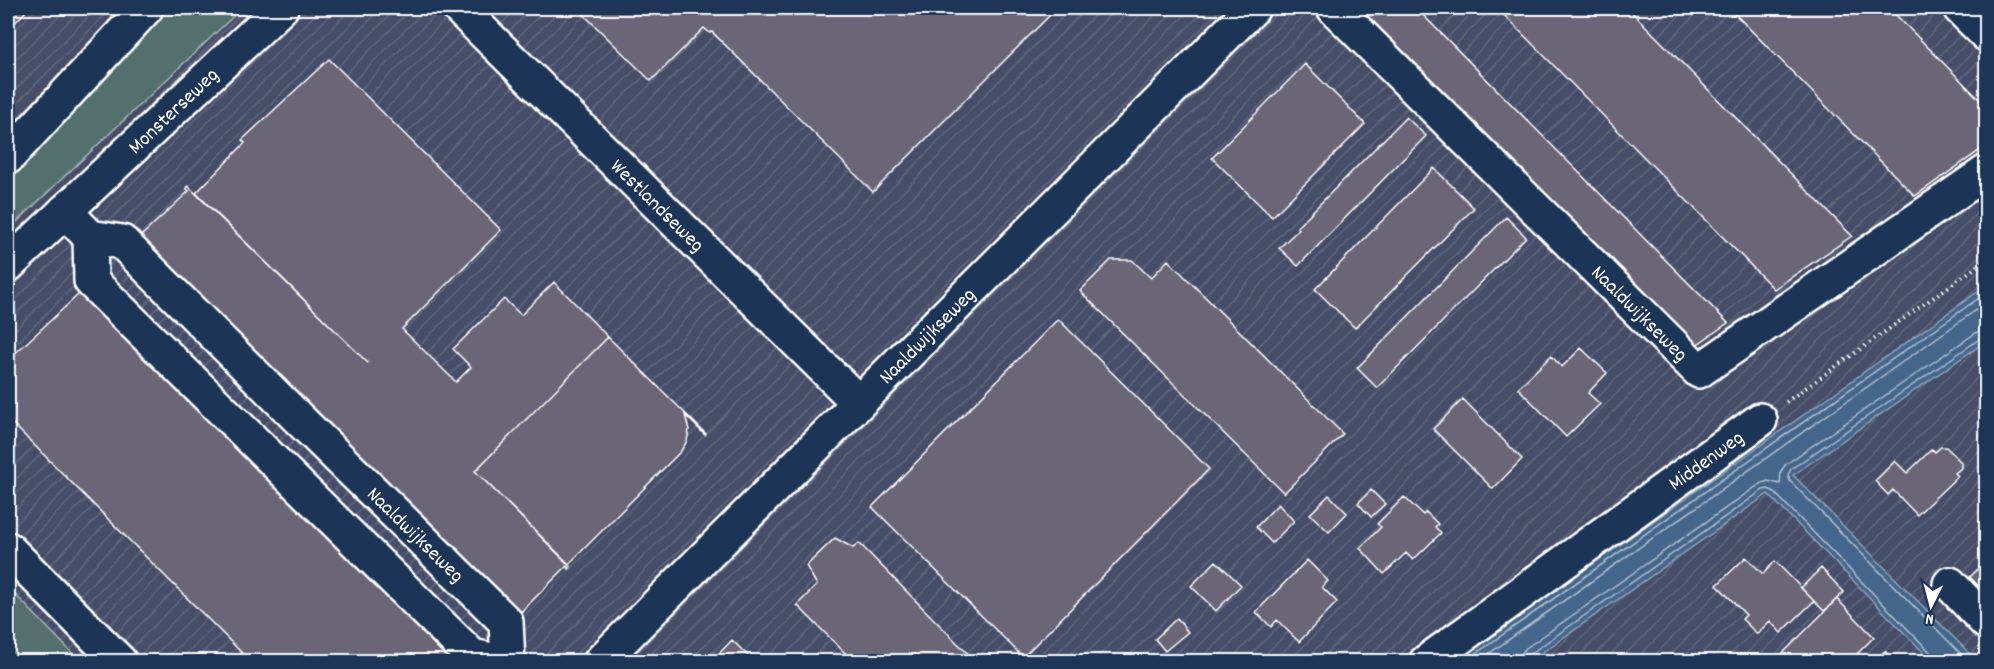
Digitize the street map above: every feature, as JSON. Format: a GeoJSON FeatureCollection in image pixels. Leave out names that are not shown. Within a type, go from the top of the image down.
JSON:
{"type":"FeatureCollection","features":[{"type":"Feature","properties":{"kind":"street"},"geometry":{"type":"LineString","coordinates":[[8,157],[146,8]]}},
{"type":"Feature","properties":{"kind":"street","name":"Monsterseweg"},"geometry":{"type":"LineString","coordinates":[[8,265],[281,8]]}},
{"type":"Feature","properties":{"kind":"street","name":"Westlandseweg"},"geometry":{"type":"LineString","coordinates":[[459,8],[858,402]]}},
{"type":"Feature","properties":{"kind":"street","name":"Naaldwijkseweg"},"geometry":{"type":"LineString","coordinates":[[600,662],[1253,8]]}},
{"type":"Feature","properties":{"kind":"street","name":"Naaldwijkseweg"},"geometry":{"type":"LineString","coordinates":[[1334,8],[1699,371],[1986,172]]}},
{"type":"Feature","properties":{"kind":"street"},"geometry":{"type":"LineString","coordinates":[[1960,8],[1986,34]]}},
{"type":"Feature","properties":{"kind":"street"},"geometry":{"type":"LineString","coordinates":[[64,211],[90,237],[91,280],[472,656],[501,662]]}},
{"type":"Feature","properties":{"kind":"street","name":"Naaldwijkseweg"},"geometry":{"type":"LineString","coordinates":[[90,237],[122,242],[299,420],[506,622],[508,662]]}},
{"type":"Feature","properties":{"kind":"street","name":"Middenweg"},"geometry":{"type":"LineString","coordinates":[[1428,661],[1760,420]]}},
{"type":"Feature","properties":{"kind":"street"},"geometry":{"type":"LineString","coordinates":[[8,549],[120,662]]}},
{"type":"Feature","properties":{"kind":"street"},"geometry":{"type":"LineString","coordinates":[[1950,584],[1986,622]]}},
{"type":"Feature","properties":{"kind":"path","name":"Middenweg"},"geometry":{"type":"LineString","coordinates":[[1760,420],[1986,260]]}},
{"type":"Feature","properties":{"kind":"shaded area"},"geometry":{"type":"Polygon","coordinates":[[[8,8],[1986,8],[1986,661],[61,661],[8,609],[8,8]]]}},
{"type":"Feature","properties":{"kind":"green space"},"geometry":{"type":"Polygon","coordinates":[[[134,8],[242,8],[8,230],[8,143],[134,8]]]}},
{"type":"Feature","properties":{"kind":"green space"},"geometry":{"type":"Polygon","coordinates":[[[8,587],[80,661],[8,661],[8,587]]]}},
{"type":"Feature","properties":{"kind":"water"},"geometry":{"type":"Polygon","coordinates":[[[1986,286],[1986,341],[1793,475],[1977,661],[1932,661],[1768,494],[1530,661],[1454,662],[1986,286]]]}},
{"type":"Feature","properties":{"kind":"building"},"geometry":{"type":"Polygon","coordinates":[[[8,8],[29,8],[8,30],[8,8]]]}},
{"type":"Feature","properties":{"kind":"building"},"geometry":{"type":"Polygon","coordinates":[[[577,8],[1057,8],[873,192],[712,32],[704,28],[651,81],[577,8]]]}},
{"type":"Feature","properties":{"kind":"building"},"geometry":{"type":"Polygon","coordinates":[[[1351,8],[1416,8],[1728,323],[1686,352],[1351,8]]]}},
{"type":"Feature","properties":{"kind":"building"},"geometry":{"type":"Polygon","coordinates":[[[1497,8],[1628,8],[1852,236],[1774,289],[1497,8]]]}},
{"type":"Feature","properties":{"kind":"building"},"geometry":{"type":"Polygon","coordinates":[[[1729,8],[1889,8],[1986,106],[1986,146],[1915,196],[1729,8]]]}},
{"type":"Feature","properties":{"kind":"building"},"geometry":{"type":"Polygon","coordinates":[[[329,59],[501,230],[402,329],[456,382],[471,367],[453,349],[504,299],[521,315],[554,282],[608,337],[475,471],[571,567],[569,569],[567,566],[520,613],[522,617],[137,235],[138,233],[141,236],[189,191],[186,188],[188,186],[368,363],[196,193],[245,143],[242,140],[329,59]]]}},
{"type":"Feature","properties":{"kind":"building"},"geometry":{"type":"Polygon","coordinates":[[[1305,64],[1365,124],[1272,217],[1212,158],[1305,64]]]}},
{"type":"Feature","properties":{"kind":"building"},"geometry":{"type":"Polygon","coordinates":[[[1406,117],[1426,136],[1298,266],[1279,248],[1406,117]]]}},
{"type":"Feature","properties":{"kind":"building"},"geometry":{"type":"Polygon","coordinates":[[[1434,168],[1474,208],[1355,328],[1315,289],[1434,168]]]}},
{"type":"Feature","properties":{"kind":"building"},"geometry":{"type":"Polygon","coordinates":[[[1506,217],[1526,237],[1377,388],[1357,368],[1506,217]]]}},
{"type":"Feature","properties":{"kind":"building"},"geometry":{"type":"Polygon","coordinates":[[[1111,260],[1132,260],[1151,278],[1168,260],[1343,434],[1284,493],[1080,291],[1111,260]]]}},
{"type":"Feature","properties":{"kind":"building"},"geometry":{"type":"Polygon","coordinates":[[[76,290],[452,662],[251,662],[8,419],[8,360],[79,294],[76,290]]]}},
{"type":"Feature","properties":{"kind":"building"},"geometry":{"type":"Polygon","coordinates":[[[1058,319],[1209,469],[1023,657],[872,507],[1058,319]]]}},
{"type":"Feature","properties":{"kind":"building"},"geometry":{"type":"Polygon","coordinates":[[[608,337],[706,434],[685,415],[689,430],[687,441],[681,451],[569,564],[475,471],[608,337]]]}},
{"type":"Feature","properties":{"kind":"building"},"geometry":{"type":"Polygon","coordinates":[[[1581,348],[1607,373],[1588,393],[1600,404],[1566,437],[1518,388],[1551,356],[1562,367],[1581,348]]]}},
{"type":"Feature","properties":{"kind":"building"},"geometry":{"type":"Polygon","coordinates":[[[1463,399],[1522,459],[1493,489],[1433,429],[1463,399]]]}},
{"type":"Feature","properties":{"kind":"building"},"geometry":{"type":"Polygon","coordinates":[[[1941,447],[1946,447],[1961,462],[1961,468],[1955,473],[1958,476],[1917,515],[1893,490],[1888,495],[1875,481],[1895,461],[1907,473],[1932,449],[1935,452],[1941,447]]]}},
{"type":"Feature","properties":{"kind":"building"},"geometry":{"type":"Polygon","coordinates":[[[1371,490],[1385,504],[1371,517],[1358,503],[1371,490]]]}},
{"type":"Feature","properties":{"kind":"building"},"geometry":{"type":"Polygon","coordinates":[[[1329,495],[1347,513],[1329,532],[1310,514],[1329,495]]]}},
{"type":"Feature","properties":{"kind":"building"},"geometry":{"type":"Polygon","coordinates":[[[1404,497],[1423,515],[1426,512],[1438,524],[1435,527],[1441,533],[1413,560],[1406,553],[1384,574],[1360,548],[1381,527],[1377,524],[1404,497]]]}},
{"type":"Feature","properties":{"kind":"building"},"geometry":{"type":"Polygon","coordinates":[[[1278,504],[1294,521],[1272,543],[1256,527],[1278,504]]]}},
{"type":"Feature","properties":{"kind":"building"},"geometry":{"type":"Polygon","coordinates":[[[835,538],[853,548],[859,543],[976,662],[854,662],[797,605],[817,585],[806,566],[835,538]]]}},
{"type":"Feature","properties":{"kind":"building"},"geometry":{"type":"Polygon","coordinates":[[[1746,557],[1763,574],[1775,561],[1814,601],[1781,633],[1770,621],[1757,634],[1742,619],[1746,615],[1717,585],[1746,557]]]}},
{"type":"Feature","properties":{"kind":"building"},"geometry":{"type":"Polygon","coordinates":[[[1307,560],[1328,581],[1322,587],[1337,602],[1299,642],[1277,620],[1271,627],[1256,612],[1307,560]]]}},
{"type":"Feature","properties":{"kind":"building"},"geometry":{"type":"Polygon","coordinates":[[[1216,561],[1241,585],[1216,611],[1191,586],[1216,561]]]}},
{"type":"Feature","properties":{"kind":"building"},"geometry":{"type":"Polygon","coordinates":[[[1986,561],[1986,594],[1970,577],[1986,561]]]}},
{"type":"Feature","properties":{"kind":"building"},"geometry":{"type":"Polygon","coordinates":[[[1821,568],[1844,592],[1824,611],[1801,588],[1821,568]]]}},
{"type":"Feature","properties":{"kind":"building"},"geometry":{"type":"Polygon","coordinates":[[[1837,599],[1874,637],[1849,662],[1774,662],[1837,599]]]}},
{"type":"Feature","properties":{"kind":"building"},"geometry":{"type":"Polygon","coordinates":[[[1177,618],[1188,632],[1165,651],[1155,639],[1177,618]]]}},
{"type":"Feature","properties":{"kind":"building"},"geometry":{"type":"Polygon","coordinates":[[[732,640],[754,662],[711,662],[732,640]]]}},
{"type":"Feature","properties":{"kind":"building"},"geometry":{"type":"Polygon","coordinates":[[[1885,651],[1896,662],[1874,662],[1885,651]]]}}]}
